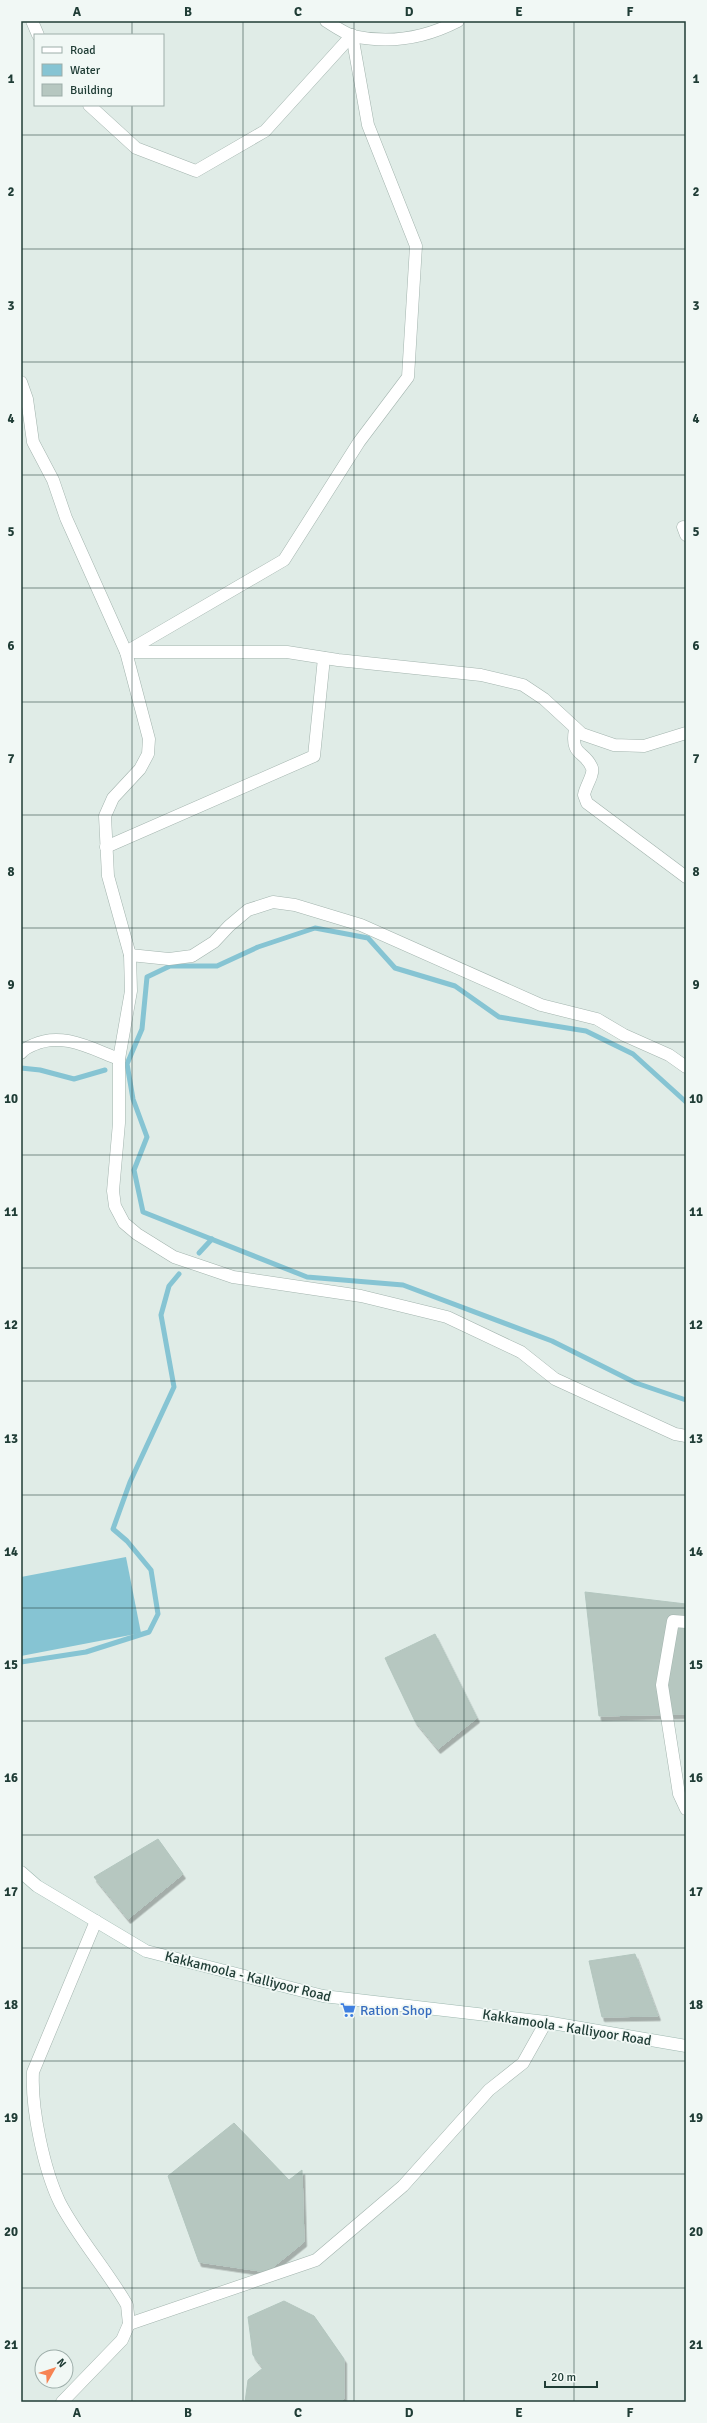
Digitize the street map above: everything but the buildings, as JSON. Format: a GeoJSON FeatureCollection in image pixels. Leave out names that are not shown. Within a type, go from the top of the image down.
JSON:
{"type":"FeatureCollection","features":[{"type":"Feature","properties":{"kind":"street"},"geometry":{"type":"LineString","coordinates":[[32,21],[38,34]]}},
{"type":"Feature","properties":{"kind":"street"},"geometry":{"type":"LineString","coordinates":[[326,21],[352,35],[395,40],[439,31],[458,21]]}},
{"type":"Feature","properties":{"kind":"street"},"geometry":{"type":"LineString","coordinates":[[90,106],[136,148],[196,171],[265,130],[352,35]]}},
{"type":"Feature","properties":{"kind":"street"},"geometry":{"type":"LineString","coordinates":[[126,652],[284,560],[359,442],[408,377],[416,246],[368,125],[352,35]]}},
{"type":"Feature","properties":{"kind":"street"},"geometry":{"type":"LineString","coordinates":[[21,382],[27,399],[33,442],[53,480],[66,518],[126,652],[150,739],[148,754],[140,769],[113,798],[105,816],[108,876],[130,955],[131,991],[119,1059],[119,1123],[113,1190],[115,1206],[124,1223],[137,1234],[174,1257],[233,1277],[361,1296],[447,1317],[521,1352],[556,1379],[675,1434],[686,1436]]}},
{"type":"Feature","properties":{"kind":"street"},"geometry":{"type":"LineString","coordinates":[[126,652],[286,652],[324,658],[481,675],[523,685],[544,699],[582,734],[614,746],[644,746],[686,733]]}},
{"type":"Feature","properties":{"kind":"street"},"geometry":{"type":"LineString","coordinates":[[106,847],[314,756],[324,658]]}},
{"type":"Feature","properties":{"kind":"street"},"geometry":{"type":"LineString","coordinates":[[575,729],[574,744],[576,751],[592,768],[592,774],[584,795],[587,803],[686,877]]}},
{"type":"Feature","properties":{"kind":"street"},"geometry":{"type":"LineString","coordinates":[[130,955],[169,959],[192,956],[214,942],[228,926],[248,910],[272,902],[295,905],[361,925],[541,1005],[596,1019],[624,1035],[669,1055],[686,1067]]}},
{"type":"Feature","properties":{"kind":"street"},"geometry":{"type":"LineString","coordinates":[[21,1053],[44,1040],[65,1039],[119,1059]]}},
{"type":"Feature","properties":{"kind":"street"},"geometry":{"type":"LineString","coordinates":[[686,1622],[673,1621],[662,1685],[679,1794],[686,1809]]}},
{"type":"Feature","properties":{"kind":"street","name":"Kakkamoola - Kalliyoor Road"},"geometry":{"type":"LineString","coordinates":[[21,1872],[37,1886],[146,1951],[323,1996],[546,2022],[686,2046]]}},
{"type":"Feature","properties":{"kind":"street"},"geometry":{"type":"LineString","coordinates":[[62,2402],[122,2340],[129,2324],[127,2305],[60,2203],[46,2164],[32,2090],[33,2072],[96,1921]]}},
{"type":"Feature","properties":{"kind":"street"},"geometry":{"type":"LineString","coordinates":[[129,2324],[316,2260],[403,2186],[489,2090],[523,2063],[546,2022]]}},
{"type":"Feature","properties":{"kind":"water"},"geometry":{"type":"Polygon","coordinates":[[[126,1557],[141,1633],[21,1656],[21,1577],[126,1557]]]}},
{"type":"Feature","properties":{"kind":"waterway"},"geometry":{"type":"LineString","coordinates":[[686,1102],[633,1054],[586,1031],[499,1017],[455,986],[395,968],[368,938],[315,928],[258,947],[217,966],[170,966],[147,977],[142,1029],[127,1064],[133,1099],[147,1137],[134,1170],[143,1212],[307,1277],[403,1285],[552,1341],[636,1383],[686,1400]]}},
{"type":"Feature","properties":{"kind":"waterway"},"geometry":{"type":"LineString","coordinates":[[21,1068],[40,1070],[74,1079],[105,1070]]}},
{"type":"Feature","properties":{"kind":"waterway"},"geometry":{"type":"LineString","coordinates":[[199,1253],[212,1239]]}},
{"type":"Feature","properties":{"kind":"waterway"},"geometry":{"type":"LineString","coordinates":[[21,1662],[86,1652],[149,1632],[158,1614],[151,1570],[127,1541],[113,1529],[130,1482],[174,1387],[161,1315],[169,1286],[179,1274]]}},
{"type":"Feature","properties":{"kind":"place","name":"Ration Shop"},"geometry":{"type":"Point","coordinates":[348,2010]}}]}
